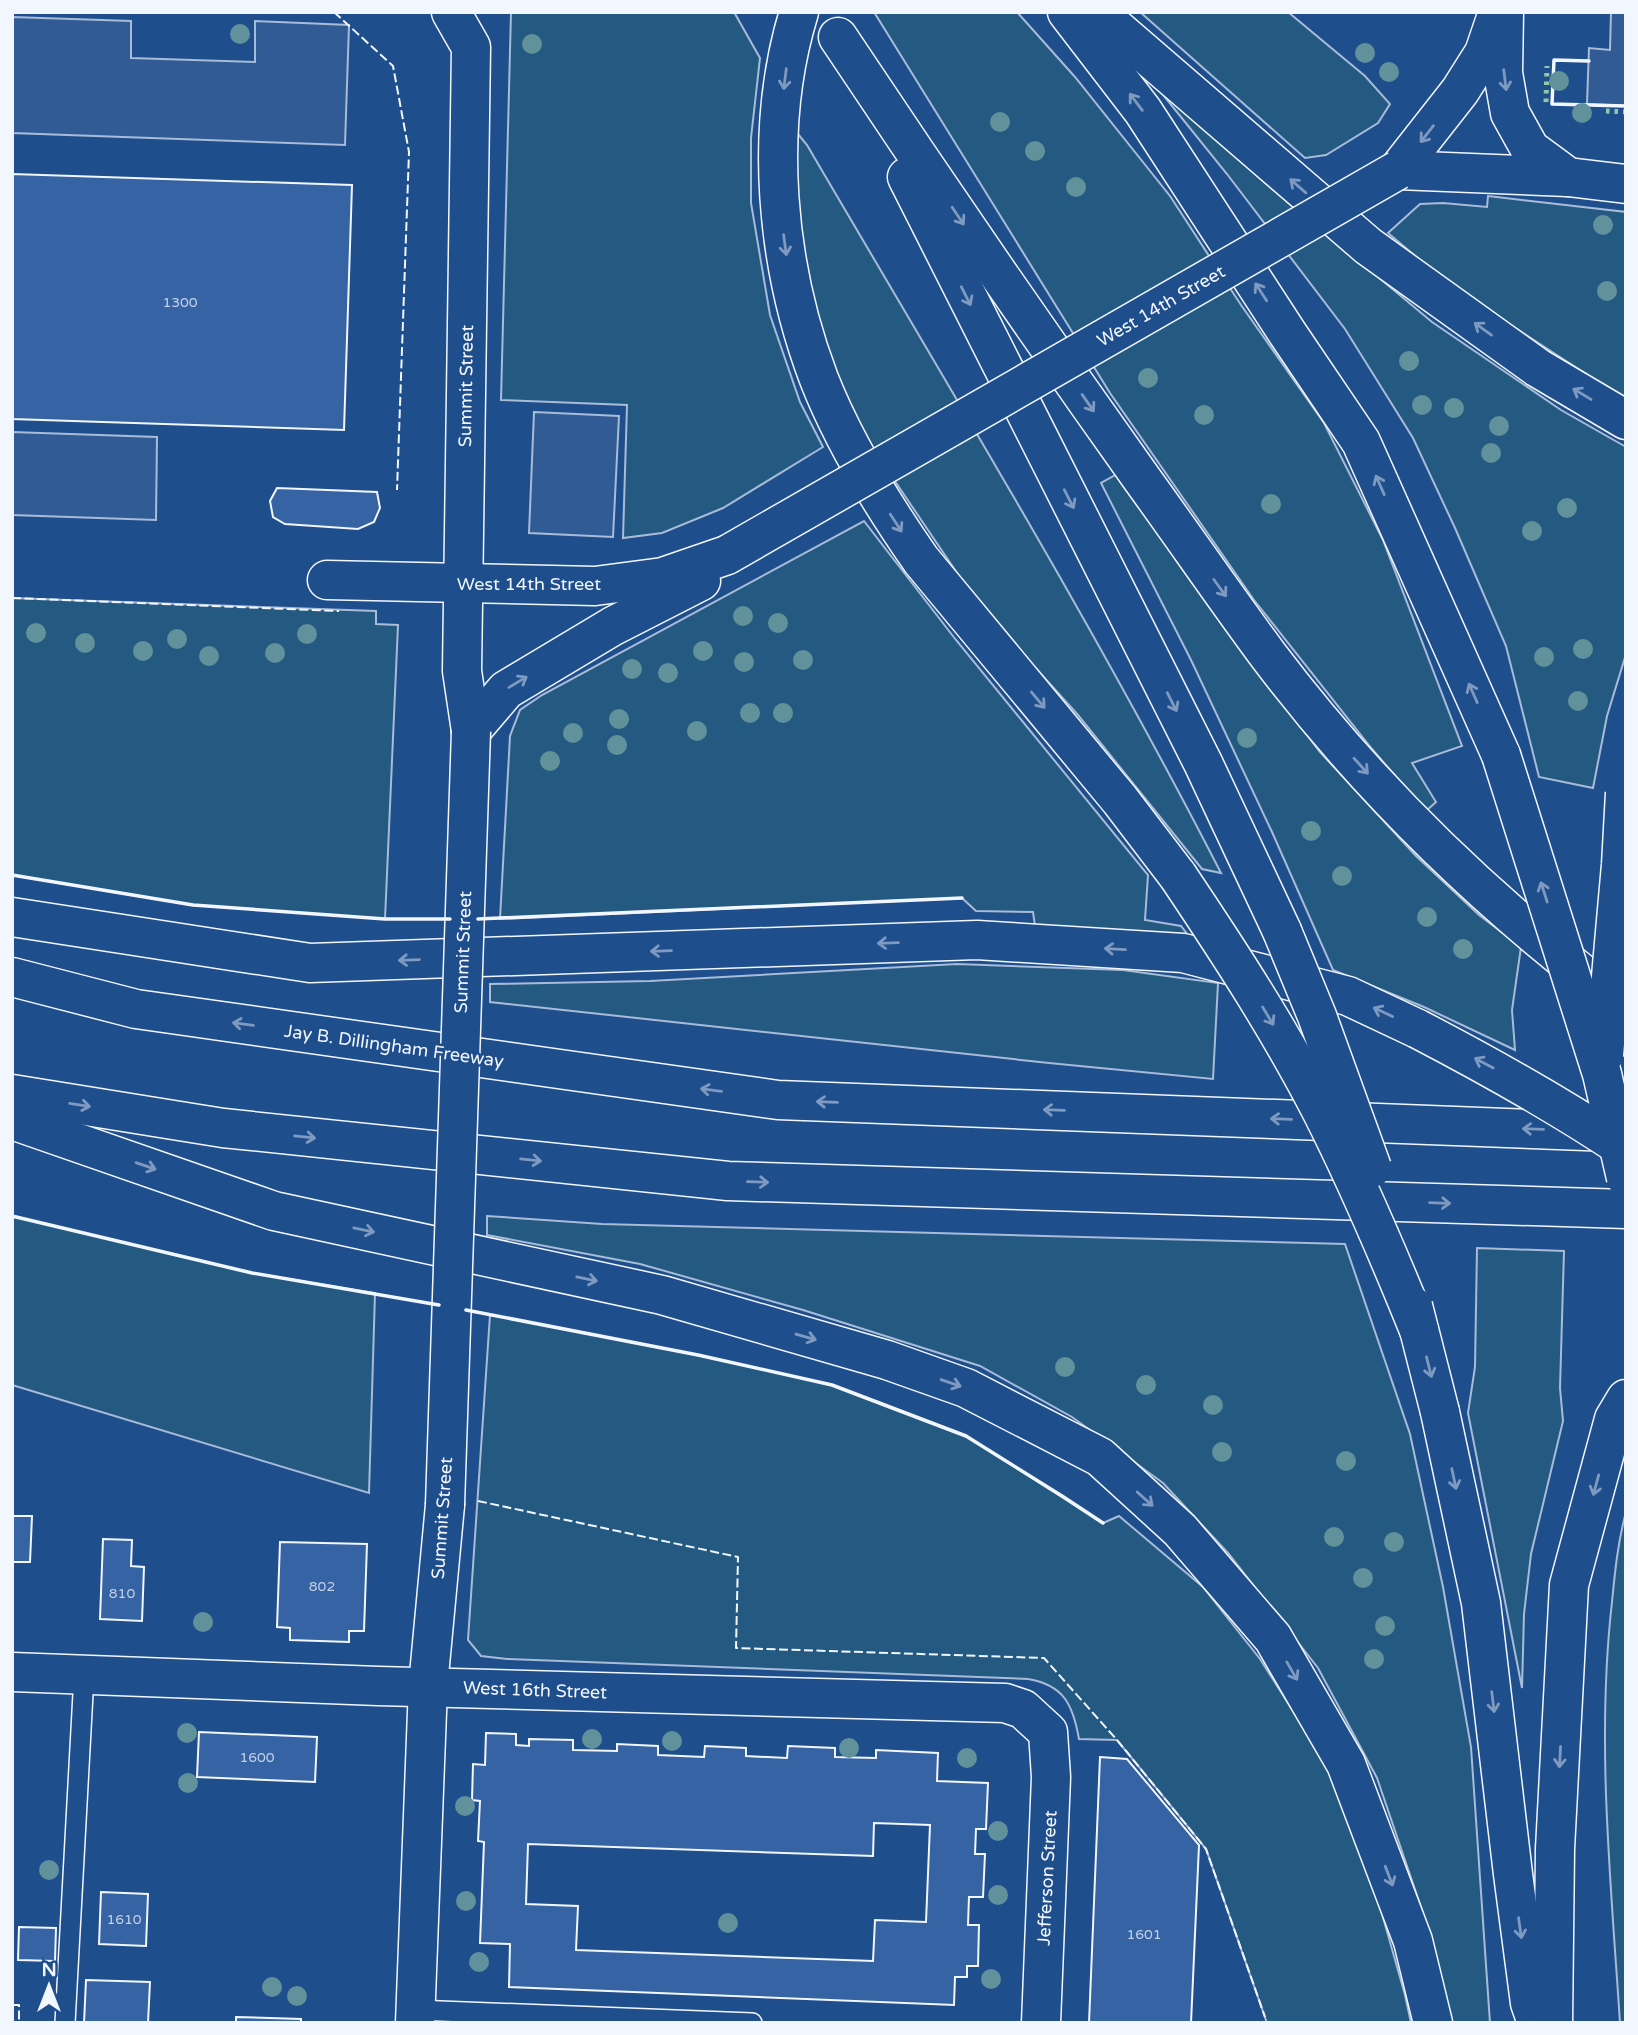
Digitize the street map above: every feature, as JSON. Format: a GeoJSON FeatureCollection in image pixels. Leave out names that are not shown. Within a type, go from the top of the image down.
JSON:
{"type":"FeatureCollection","features":[{"type":"Feature","properties":{"kind":"main road","name":"Summit Street"},"geometry":{"type":"LineString","coordinates":[[415,2016],[428,1686],[445,1505],[471,731],[462,671],[471,47],[451,12]]}},
{"type":"Feature","properties":{"kind":"main road"},"geometry":{"type":"LineString","coordinates":[[799,12],[786,67],[781,108],[778,177],[785,248],[806,337],[820,380],[854,453],[921,560],[1120,800],[1178,876],[1244,976],[1321,1111],[1374,1220],[1419,1330]]}},
{"type":"Feature","properties":{"kind":"main road"},"geometry":{"type":"LineString","coordinates":[[1068,12],[1143,111],[1361,442],[1501,755],[1602,1074],[1626,1178]]}},
{"type":"Feature","properties":{"kind":"main road"},"geometry":{"type":"LineString","coordinates":[[1097,12],[1368,246],[1538,368],[1626,420]]}},
{"type":"Feature","properties":{"kind":"main road"},"geometry":{"type":"LineString","coordinates":[[1398,170],[1460,91],[1483,53],[1498,12]]}},
{"type":"Feature","properties":{"kind":"main road"},"geometry":{"type":"LineString","coordinates":[[1504,12],[1503,73],[1510,113],[1530,149],[1568,177]]}},
{"type":"Feature","properties":{"kind":"main road"},"geometry":{"type":"LineString","coordinates":[[831,25],[1203,763],[1282,931],[1317,1016],[1369,1159],[1440,1412],[1481,1603],[1513,1874],[1530,2003],[1536,2023]]}},
{"type":"Feature","properties":{"kind":"main road"},"geometry":{"type":"LineString","coordinates":[[831,25],[961,221],[1080,393],[1269,655],[1330,731],[1391,798],[1531,933],[1626,1009]]}},
{"type":"Feature","properties":{"kind":"main road","name":"West 14th Street"},"geometry":{"type":"LineString","coordinates":[[327,580],[595,586],[663,577],[727,555],[1398,170]]}},
{"type":"Feature","properties":{"kind":"main road"},"geometry":{"type":"LineString","coordinates":[[1398,170],[1568,177],[1626,184]]}},
{"type":"Feature","properties":{"kind":"main road","name":"West 14th Street"},"geometry":{"type":"LineString","coordinates":[[471,731],[506,690],[613,626],[699,584],[727,555]]}},
{"type":"Feature","properties":{"kind":"main road"},"geometry":{"type":"LineString","coordinates":[[1602,1074],[1621,865],[1625,789]]}},
{"type":"Feature","properties":{"kind":"main road"},"geometry":{"type":"LineString","coordinates":[[12,917],[310,963],[977,940],[1183,953],[1348,996],[1499,1071],[1574,1115],[1626,1150]]}},
{"type":"Feature","properties":{"kind":"main road","name":"Jay B. Dillingham Freeway"},"geometry":{"type":"LineString","coordinates":[[12,977],[136,1009],[778,1100],[1626,1132]]}},
{"type":"Feature","properties":{"kind":"main road"},"geometry":{"type":"LineString","coordinates":[[12,1094],[223,1128],[728,1181],[1626,1209]]}},
{"type":"Feature","properties":{"kind":"main road"},"geometry":{"type":"LineString","coordinates":[[12,1120],[274,1211],[662,1295],[887,1360],[966,1388],[1100,1457],[1180,1530],[1273,1638],[1346,1764],[1413,1941],[1433,2023]]}},
{"type":"Feature","properties":{"kind":"main road"},"geometry":{"type":"LineString","coordinates":[[1553,2023],[1555,1849],[1569,1585],[1620,1409]]}},
{"type":"Feature","properties":{"kind":"main road","name":"West 16th Street"},"geometry":{"type":"LineString","coordinates":[[12,1672],[1005,1703],[1023,1709],[1048,1732]]}},
{"type":"Feature","properties":{"kind":"main road","name":"Jefferson Street"},"geometry":{"type":"LineString","coordinates":[[1041,2023],[1051,1777],[1048,1732]]}},
{"type":"Feature","properties":{"kind":"lane"},"geometry":{"type":"LineString","coordinates":[[65,2023],[83,1675]]}},
{"type":"Feature","properties":{"kind":"lane"},"geometry":{"type":"LineString","coordinates":[[415,2016],[752,2023]]}},
{"type":"Feature","properties":{"kind":"shaded area"},"geometry":{"type":"Polygon","coordinates":[[[511,12],[734,12],[760,58],[751,138],[751,203],[770,315],[800,402],[823,447],[723,508],[662,533],[623,538],[627,405],[501,400],[511,12]]]}},
{"type":"Feature","properties":{"kind":"shaded area"},"geometry":{"type":"Polygon","coordinates":[[[874,12],[1017,12],[1075,77],[1170,196],[1241,305],[1324,423],[1383,540],[1462,746],[1412,763],[1436,802],[1426,811],[1372,749],[1254,600],[1110,393],[874,12]]]}},
{"type":"Feature","properties":{"kind":"shaded area"},"geometry":{"type":"Polygon","coordinates":[[[1140,12],[1288,12],[1365,76],[1390,104],[1378,123],[1326,155],[1305,158],[1140,12]]]}},
{"type":"Feature","properties":{"kind":"shaded area"},"geometry":{"type":"Polygon","coordinates":[[[1611,12],[1626,12],[1626,106],[1587,104],[1589,48],[1610,50],[1611,12]]]}},
{"type":"Feature","properties":{"kind":"shaded area"},"geometry":{"type":"Polygon","coordinates":[[[12,17],[131,21],[131,58],[255,62],[255,21],[349,25],[345,145],[12,133],[12,17]]]}},
{"type":"Feature","properties":{"kind":"shaded area"},"geometry":{"type":"Polygon","coordinates":[[[1139,65],[1263,181],[1432,322],[1561,410],[1626,447],[1626,654],[1607,716],[1593,788],[1539,777],[1506,646],[1413,438],[1345,329],[1227,174],[1139,65]]]}},
{"type":"Feature","properties":{"kind":"shaded area"},"geometry":{"type":"Polygon","coordinates":[[[798,134],[807,145],[1071,597],[1173,780],[1221,873],[1202,869],[1078,715],[978,604],[861,431],[830,366],[803,282],[794,211],[798,134]]]}},
{"type":"Feature","properties":{"kind":"shaded area"},"geometry":{"type":"Polygon","coordinates":[[[1488,196],[1626,212],[1626,400],[1452,287],[1388,233],[1420,204],[1487,207],[1488,196]]]}},
{"type":"Feature","properties":{"kind":"shaded area"},"geometry":{"type":"Polygon","coordinates":[[[534,412],[619,416],[613,537],[529,533],[534,412]]]}},
{"type":"Feature","properties":{"kind":"shaded area"},"geometry":{"type":"Polygon","coordinates":[[[12,432],[157,437],[156,520],[12,515],[12,432]]]}},
{"type":"Feature","properties":{"kind":"shaded area"},"geometry":{"type":"Polygon","coordinates":[[[1119,473],[1206,602],[1320,752],[1416,856],[1479,915],[1521,947],[1512,1010],[1515,1050],[1424,1007],[1333,970],[1191,660],[1101,483],[1119,473]]]}},
{"type":"Feature","properties":{"kind":"shaded area"},"geometry":{"type":"Polygon","coordinates":[[[864,521],[956,640],[1148,875],[1145,920],[1181,926],[1191,939],[1035,926],[1033,912],[976,911],[962,898],[500,919],[510,736],[520,710],[542,695],[864,521]]]}},
{"type":"Feature","properties":{"kind":"shaded area"},"geometry":{"type":"Polygon","coordinates":[[[12,598],[376,611],[376,624],[398,625],[385,919],[193,905],[12,875],[12,598]]]}},
{"type":"Feature","properties":{"kind":"shaded area"},"geometry":{"type":"Polygon","coordinates":[[[957,964],[1123,970],[1218,983],[1213,1079],[490,1002],[490,984],[650,981],[957,964]]]}},
{"type":"Feature","properties":{"kind":"shaded area"},"geometry":{"type":"Polygon","coordinates":[[[12,1216],[252,1273],[375,1293],[369,1493],[12,1385],[12,1216]]]}},
{"type":"Feature","properties":{"kind":"shaded area"},"geometry":{"type":"Polygon","coordinates":[[[487,1216],[602,1224],[1345,1244],[1410,1434],[1443,1587],[1471,1747],[1490,2023],[1449,2023],[1424,1916],[1377,1778],[1318,1668],[1228,1553],[1163,1483],[1072,1417],[980,1366],[803,1310],[640,1264],[487,1235],[487,1216]]]}},
{"type":"Feature","properties":{"kind":"shaded area"},"geometry":{"type":"Polygon","coordinates":[[[1477,1248],[1564,1251],[1560,1388],[1563,1421],[1531,1554],[1524,1614],[1522,1688],[1468,1413],[1475,1367],[1477,1248]]]}},
{"type":"Feature","properties":{"kind":"shaded area"},"geometry":{"type":"Polygon","coordinates":[[[490,1315],[698,1355],[832,1385],[966,1436],[1103,1523],[1119,1516],[1203,1587],[1260,1659],[1328,1766],[1371,1875],[1411,2023],[1267,2023],[1206,1849],[1117,1740],[1079,1739],[1074,1716],[1065,1698],[1040,1682],[1028,1679],[481,1656],[468,1640],[490,1315]]]}},
{"type":"Feature","properties":{"kind":"shaded area"},"geometry":{"type":"Polygon","coordinates":[[[1626,1512],[1626,2023],[1620,2023],[1609,1865],[1605,1707],[1614,1579],[1626,1512]]]}},
{"type":"Feature","properties":{"kind":"building"},"geometry":{"type":"Polygon","coordinates":[[[12,174],[352,185],[344,430],[12,419],[12,174]]]}},
{"type":"Feature","properties":{"kind":"building"},"geometry":{"type":"Polygon","coordinates":[[[277,488],[377,492],[380,508],[374,522],[358,529],[285,524],[273,517],[270,501],[277,488]]]}},
{"type":"Feature","properties":{"kind":"building"},"geometry":{"type":"Polygon","coordinates":[[[12,1516],[32,1516],[30,1562],[12,1562],[12,1516]]]}},
{"type":"Feature","properties":{"kind":"building"},"geometry":{"type":"Polygon","coordinates":[[[103,1539],[132,1540],[131,1566],[144,1567],[142,1621],[100,1619],[103,1539]]]}},
{"type":"Feature","properties":{"kind":"building"},"geometry":{"type":"Polygon","coordinates":[[[280,1542],[367,1544],[364,1631],[349,1631],[349,1642],[290,1640],[290,1628],[277,1627],[280,1542]]]}},
{"type":"Feature","properties":{"kind":"building"},"geometry":{"type":"Polygon","coordinates":[[[199,1732],[317,1737],[315,1782],[197,1777],[199,1732]]]}},
{"type":"Feature","properties":{"kind":"building"},"geometry":{"type":"Polygon","coordinates":[[[486,1733],[516,1734],[516,1745],[529,1746],[529,1739],[573,1740],[573,1750],[617,1751],[617,1744],[658,1746],[658,1755],[704,1757],[705,1746],[746,1748],[746,1756],[787,1758],[788,1746],[835,1748],[835,1757],[876,1758],[876,1750],[938,1753],[937,1781],[988,1783],[986,1829],[976,1829],[975,1854],[985,1854],[983,1897],[969,1897],[968,1925],[979,1925],[978,1966],[967,1966],[967,1977],[955,1977],[954,2005],[509,1987],[510,1944],[480,1943],[484,1842],[478,1841],[480,1801],[472,1800],[473,1764],[485,1765],[486,1733]],[[874,1823],[873,1856],[528,1844],[526,1904],[578,1906],[576,1950],[873,1961],[875,1920],[926,1922],[930,1825],[874,1823]]]}},
{"type":"Feature","properties":{"kind":"building"},"geometry":{"type":"Polygon","coordinates":[[[1100,1757],[1127,1759],[1199,1845],[1191,2023],[1089,2023],[1100,1757]]]}},
{"type":"Feature","properties":{"kind":"building"},"geometry":{"type":"Polygon","coordinates":[[[101,1892],[148,1894],[146,1946],[99,1944],[101,1892]]]}},
{"type":"Feature","properties":{"kind":"building"},"geometry":{"type":"Polygon","coordinates":[[[19,1927],[56,1928],[55,1961],[18,1960],[19,1927]]]}},
{"type":"Feature","properties":{"kind":"building"},"geometry":{"type":"Polygon","coordinates":[[[86,1980],[150,1982],[148,2023],[84,2023],[86,1980]]]}},
{"type":"Feature","properties":{"kind":"building"},"geometry":{"type":"Polygon","coordinates":[[[236,2017],[301,2019],[301,2023],[205,2023],[236,2022],[236,2017]]]}},
{"type":"Feature","properties":{"kind":"hedge"},"geometry":{"type":"LineString","coordinates":[[1546,102],[1547,66]]}},
{"type":"Feature","properties":{"kind":"hedge"},"geometry":{"type":"LineString","coordinates":[[1606,111],[1626,112]]}},
{"type":"Feature","properties":{"kind":"fence"},"geometry":{"type":"LineString","coordinates":[[334,12],[393,66],[409,152],[397,490]]}},
{"type":"Feature","properties":{"kind":"fence"},"geometry":{"type":"LineString","coordinates":[[12,598],[339,611]]}},
{"type":"Feature","properties":{"kind":"fence"},"geometry":{"type":"LineString","coordinates":[[478,1501],[738,1557],[736,1648],[1044,1658],[1117,1740],[1206,1849],[1265,2017]]}},
{"type":"Feature","properties":{"kind":"fence"},"geometry":{"type":"LineString","coordinates":[[12,2005],[19,2005],[19,2023]]}},
{"type":"Feature","properties":{"kind":"wall"},"geometry":{"type":"LineString","coordinates":[[1589,61],[1554,60],[1552,104],[1626,106]]}},
{"type":"Feature","properties":{"kind":"wall"},"geometry":{"type":"LineString","coordinates":[[12,875],[193,905],[385,919],[450,919]]}},
{"type":"Feature","properties":{"kind":"wall"},"geometry":{"type":"LineString","coordinates":[[478,919],[962,898]]}},
{"type":"Feature","properties":{"kind":"wall"},"geometry":{"type":"LineString","coordinates":[[12,1216],[252,1273],[439,1305]]}},
{"type":"Feature","properties":{"kind":"wall"},"geometry":{"type":"LineString","coordinates":[[466,1310],[698,1355],[832,1385],[966,1436],[1103,1523]]}}]}
